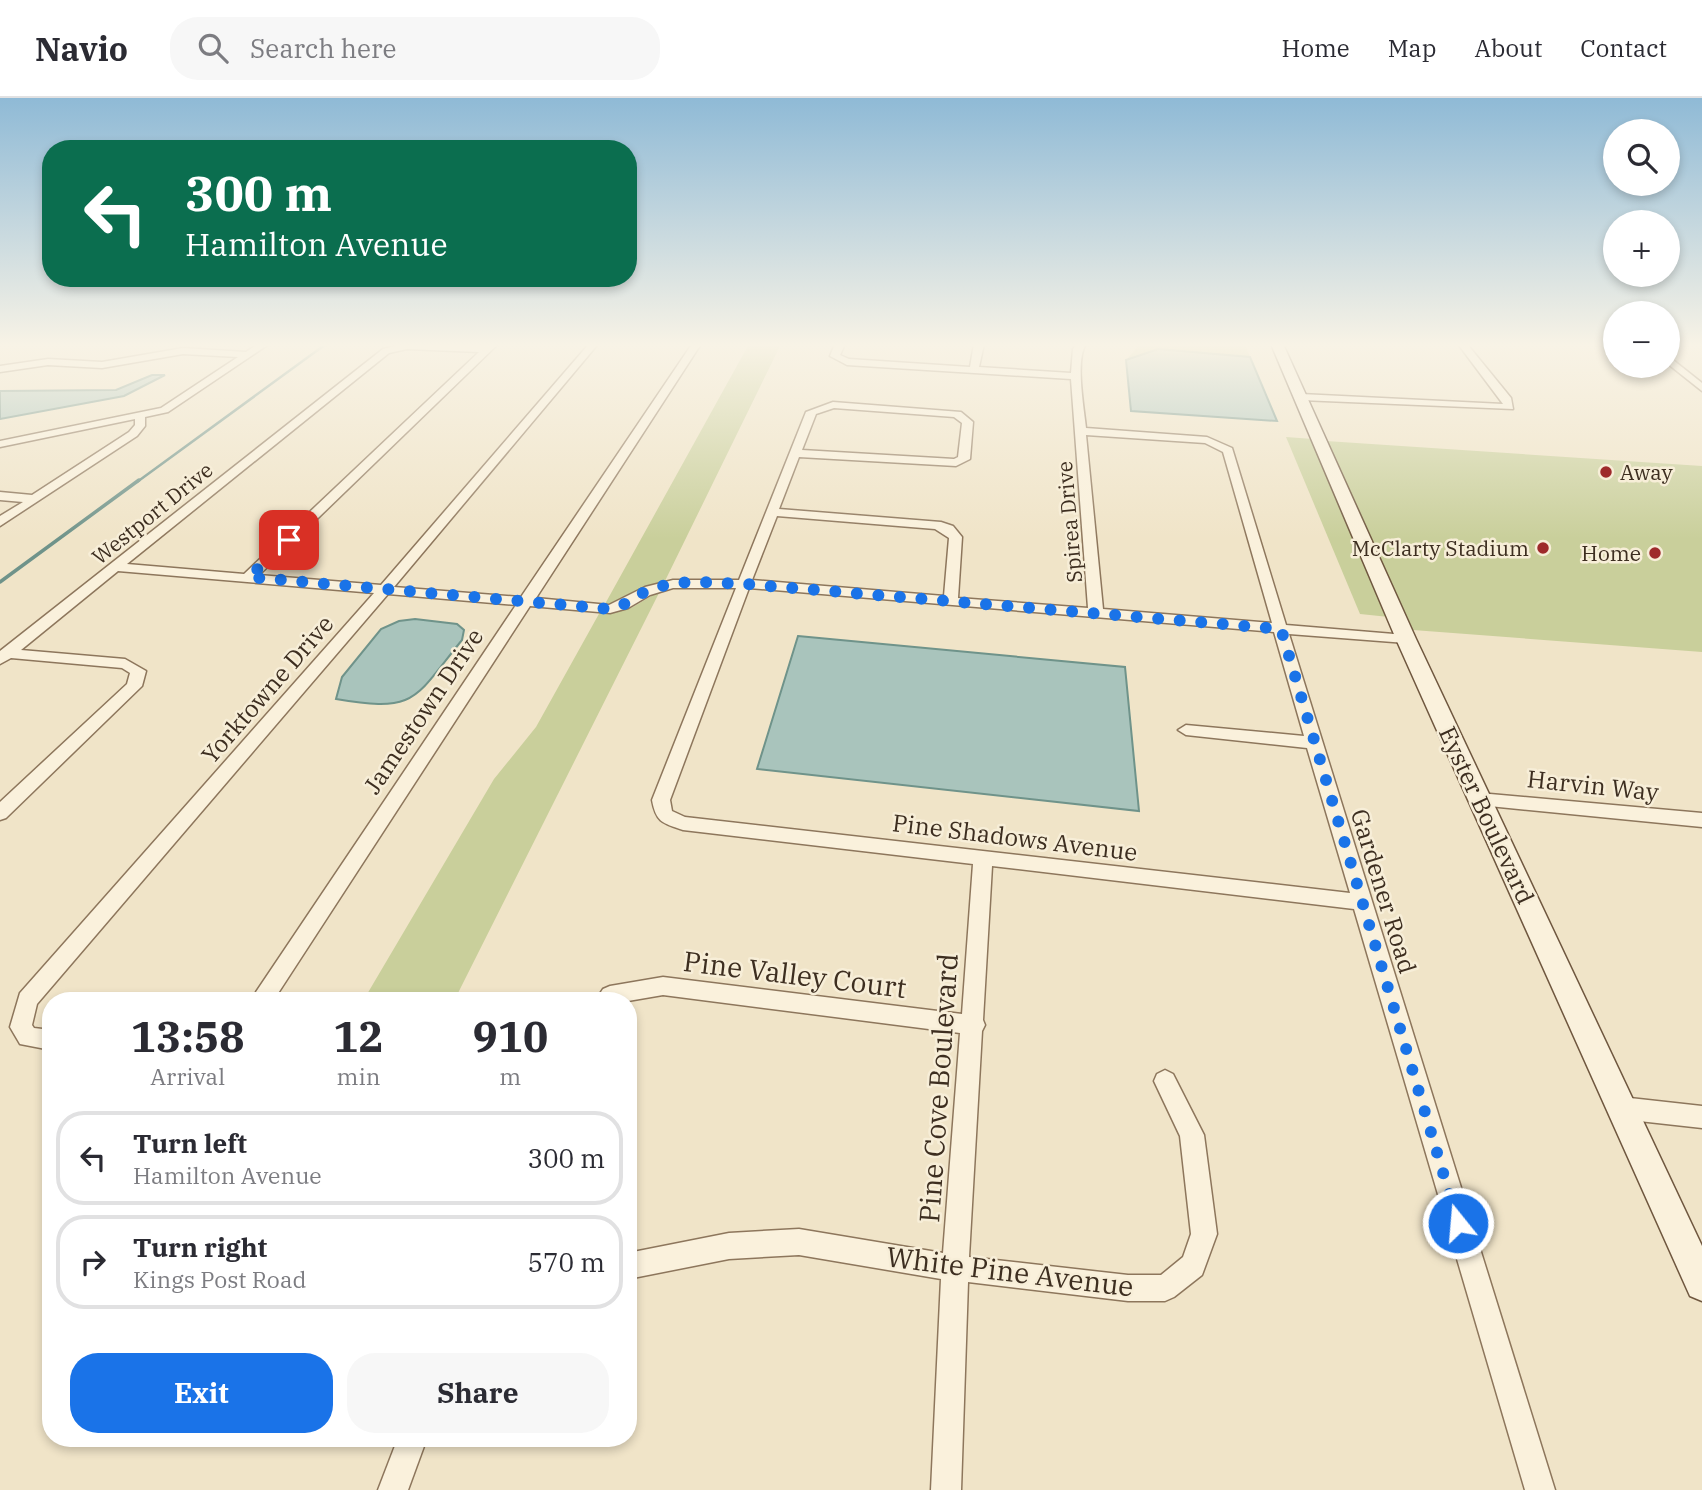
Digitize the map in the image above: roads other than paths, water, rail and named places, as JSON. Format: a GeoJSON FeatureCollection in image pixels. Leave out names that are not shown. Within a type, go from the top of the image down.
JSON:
{"type":"FeatureCollection","features":[{"type":"Feature","properties":{"kind":"street"},"geometry":{"type":"LineString","coordinates":[[0,443],[140,416],[161,409]]}},
{"type":"Feature","properties":{"kind":"street","name":"Westport Drive"},"geometry":{"type":"LineString","coordinates":[[4,656],[314,409]]}},
{"type":"Feature","properties":{"kind":"street"},"geometry":{"type":"LineString","coordinates":[[249,577],[425,409]]}},
{"type":"Feature","properties":{"kind":"street","name":"Yorktowne Drive"},"geometry":{"type":"LineString","coordinates":[[42,1039],[28,1037],[21,1027],[27,1000],[539,409]]}},
{"type":"Feature","properties":{"kind":"street","name":"Jamestown Drive"},"geometry":{"type":"LineString","coordinates":[[267,992],[655,409]]}},
{"type":"Feature","properties":{"kind":"street"},"geometry":{"type":"LineString","coordinates":[[745,584],[811,412],[816,409]]}},
{"type":"Feature","properties":{"kind":"street"},"geometry":{"type":"LineString","coordinates":[[795,453],[956,463],[964,459],[968,422],[957,414],[888,409]]}},
{"type":"Feature","properties":{"kind":"street","name":"Spirea Drive"},"geometry":{"type":"LineString","coordinates":[[1078,409],[1096,614]]}},
{"type":"Feature","properties":{"kind":"street","name":"Eyster Boulevard"},"geometry":{"type":"LineString","coordinates":[[1306,409],[1406,639],[1702,1284]]}},
{"type":"Feature","properties":{"kind":"street"},"geometry":{"type":"LineString","coordinates":[[0,522],[133,434],[140,426],[140,416]]}},
{"type":"Feature","properties":{"kind":"street","name":"Gardener Road"},"geometry":{"type":"LineString","coordinates":[[1080,431],[1207,440],[1228,450],[1361,902],[1540,1490]]}},
{"type":"Feature","properties":{"kind":"street"},"geometry":{"type":"LineString","coordinates":[[0,496],[34,499]]}},
{"type":"Feature","properties":{"kind":"street"},"geometry":{"type":"LineString","coordinates":[[773,512],[937,525],[948,529],[956,537],[951,602]]}},
{"type":"Feature","properties":{"kind":"street"},"geometry":{"type":"LineString","coordinates":[[116,567],[610,609],[629,604],[649,590],[670,585],[696,582],[745,584],[1406,639]]}},
{"type":"Feature","properties":{"kind":"street","name":"Pine Shadows Avenue"},"geometry":{"type":"LineString","coordinates":[[745,584],[661,800],[664,815],[683,823],[1361,902]]}},
{"type":"Feature","properties":{"kind":"street"},"geometry":{"type":"LineString","coordinates":[[0,813],[134,686],[138,671],[125,664],[4,656]]}},
{"type":"Feature","properties":{"kind":"street"},"geometry":{"type":"LineString","coordinates":[[1186,730],[1314,743]]}},
{"type":"Feature","properties":{"kind":"street","name":"Harvin Way"},"geometry":{"type":"LineString","coordinates":[[1479,799],[1702,820]]}},
{"type":"Feature","properties":{"kind":"street","name":"Pine Cove Boulevard"},"geometry":{"type":"LineString","coordinates":[[946,1490],[955,1268],[974,1025],[983,859]]}},
{"type":"Feature","properties":{"kind":"street","name":"Pine Valley Court"},"geometry":{"type":"LineString","coordinates":[[628,992],[663,986],[974,1025]]}},
{"type":"Feature","properties":{"kind":"street","name":"White Pine Avenue"},"geometry":{"type":"LineString","coordinates":[[637,1264],[729,1246],[799,1242],[955,1268],[1128,1288],[1165,1288],[1194,1266],[1204,1234],[1192,1135],[1165,1081]]}},
{"type":"Feature","properties":{"kind":"street"},"geometry":{"type":"LineString","coordinates":[[1621,1108],[1702,1117]]}},
{"type":"Feature","properties":{"kind":"street"},"geometry":{"type":"LineString","coordinates":[[393,1490],[410,1447]]}},
{"type":"Feature","properties":{"kind":"water"},"geometry":{"type":"Polygon","coordinates":[[[0,409],[54,409],[0,419],[0,409]]]}},
{"type":"Feature","properties":{"kind":"water"},"geometry":{"type":"Polygon","coordinates":[[[1272,409],[1277,421],[1131,411],[1272,409]]]}},
{"type":"Feature","properties":{"kind":"water"},"geometry":{"type":"Polygon","coordinates":[[[415,619],[457,624],[464,630],[462,640],[422,688],[399,702],[383,704],[336,699],[342,677],[381,629],[399,621],[415,619]]]}},
{"type":"Feature","properties":{"kind":"water"},"geometry":{"type":"Polygon","coordinates":[[[798,636],[1125,667],[1139,811],[757,769],[798,636]]]}},
{"type":"Feature","properties":{"kind":"waterway"},"geometry":{"type":"LineString","coordinates":[[137,482],[237,409]]}},
{"type":"Feature","properties":{"kind":"waterway"},"geometry":{"type":"LineString","coordinates":[[0,582],[139,480]]}},
{"type":"Feature","properties":{"kind":"place","name":"Away"},"geometry":{"type":"Point","coordinates":[1606,472]}},
{"type":"Feature","properties":{"kind":"place","name":"McClarty Stadium"},"geometry":{"type":"Point","coordinates":[1543,548]}},
{"type":"Feature","properties":{"kind":"place","name":"Home"},"geometry":{"type":"Point","coordinates":[1655,553]}}]}
